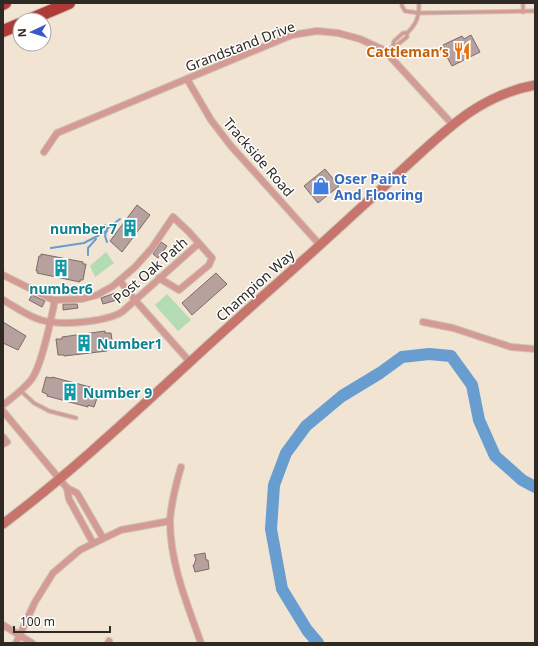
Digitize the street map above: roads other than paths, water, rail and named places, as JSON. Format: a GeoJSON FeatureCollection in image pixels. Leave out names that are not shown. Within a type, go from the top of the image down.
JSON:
{"type":"FeatureCollection","features":[{"type":"Feature","properties":{"kind":"highway"},"geometry":{"type":"LineString","coordinates":[[48,12],[69,3]]}},
{"type":"Feature","properties":{"kind":"main road","name":"Champion Way"},"geometry":{"type":"LineString","coordinates":[[3,524],[60,479],[133,414],[452,124],[486,102],[511,91],[535,85]]}},
{"type":"Feature","properties":{"kind":"street","name":"Grandstand Drive"},"geometry":{"type":"LineString","coordinates":[[44,152],[57,134],[292,35],[316,32],[338,33],[360,39],[384,50],[452,124]]}},
{"type":"Feature","properties":{"kind":"street","name":"Trackside Road"},"geometry":{"type":"LineString","coordinates":[[187,79],[210,120],[230,146],[320,245]]}},
{"type":"Feature","properties":{"kind":"street"},"geometry":{"type":"LineString","coordinates":[[3,275],[53,300],[82,299],[97,295],[120,281],[152,248],[173,217],[189,232],[198,244],[212,258],[209,265],[179,290],[159,278]]}},
{"type":"Feature","properties":{"kind":"street","name":"Post Oak Path"},"geometry":{"type":"LineString","coordinates":[[3,300],[40,320],[50,322],[65,324],[116,316],[198,244]]}},
{"type":"Feature","properties":{"kind":"street"},"geometry":{"type":"LineString","coordinates":[[120,281],[190,362]]}},
{"type":"Feature","properties":{"kind":"street"},"geometry":{"type":"LineString","coordinates":[[3,405],[32,379],[39,362],[55,300]]}},
{"type":"Feature","properties":{"kind":"street"},"geometry":{"type":"LineString","coordinates":[[423,322],[453,328],[511,347],[535,349]]}},
{"type":"Feature","properties":{"kind":"street"},"geometry":{"type":"LineString","coordinates":[[3,411],[67,488],[77,493],[103,538]]}},
{"type":"Feature","properties":{"kind":"street"},"geometry":{"type":"LineString","coordinates":[[3,437],[7,442],[3,444]]}},
{"type":"Feature","properties":{"kind":"street"},"geometry":{"type":"LineString","coordinates":[[181,467],[175,490],[170,521],[178,576],[201,643]]}},
{"type":"Feature","properties":{"kind":"street"},"geometry":{"type":"LineString","coordinates":[[67,488],[69,499],[93,543]]}},
{"type":"Feature","properties":{"kind":"street"},"geometry":{"type":"LineString","coordinates":[[16,643],[36,602],[54,572],[80,550],[121,530],[170,521]]}},
{"type":"Feature","properties":{"kind":"street"},"geometry":{"type":"LineString","coordinates":[[3,625],[32,643]]}},
{"type":"Feature","properties":{"kind":"lane"},"geometry":{"type":"LineString","coordinates":[[402,3],[402,6],[406,11],[419,13],[535,11]]}},
{"type":"Feature","properties":{"kind":"lane"},"geometry":{"type":"LineString","coordinates":[[387,54],[393,46],[397,45],[407,37],[408,33],[414,26],[419,13],[419,3]]}},
{"type":"Feature","properties":{"kind":"lane"},"geometry":{"type":"LineString","coordinates":[[523,3],[523,12]]}},
{"type":"Feature","properties":{"kind":"lane"},"geometry":{"type":"LineString","coordinates":[[20,391],[34,403],[49,410],[76,418]]}},
{"type":"Feature","properties":{"kind":"waterway"},"geometry":{"type":"LineString","coordinates":[[107,229],[120,219]]}},
{"type":"Feature","properties":{"kind":"waterway"},"geometry":{"type":"LineString","coordinates":[[105,225],[107,229],[105,236],[107,242]]}},
{"type":"Feature","properties":{"kind":"waterway"},"geometry":{"type":"LineString","coordinates":[[51,248],[84,243],[107,231]]}},
{"type":"Feature","properties":{"kind":"waterway"},"geometry":{"type":"LineString","coordinates":[[88,255],[88,248],[96,239]]}},
{"type":"Feature","properties":{"kind":"waterway"},"geometry":{"type":"LineString","coordinates":[[318,643],[307,630],[282,589],[271,529],[274,485],[286,453],[306,426],[342,396],[380,373],[402,357],[429,354],[451,356],[472,385],[479,420],[495,456],[522,480],[535,487]]}},
{"type":"Feature","properties":{"kind":"place","name":"Cattleman’s"},"geometry":{"type":"Point","coordinates":[462,51]}},
{"type":"Feature","properties":{"kind":"place","name":"Oser Paint And Flooring"},"geometry":{"type":"Point","coordinates":[321,186]}},
{"type":"Feature","properties":{"kind":"place","name":"number 7"},"geometry":{"type":"Point","coordinates":[130,228]}},
{"type":"Feature","properties":{"kind":"place","name":"number6"},"geometry":{"type":"Point","coordinates":[61,268]}},
{"type":"Feature","properties":{"kind":"place","name":"Number1"},"geometry":{"type":"Point","coordinates":[84,343]}},
{"type":"Feature","properties":{"kind":"place","name":"Number 9"},"geometry":{"type":"Point","coordinates":[70,392]}}]}
